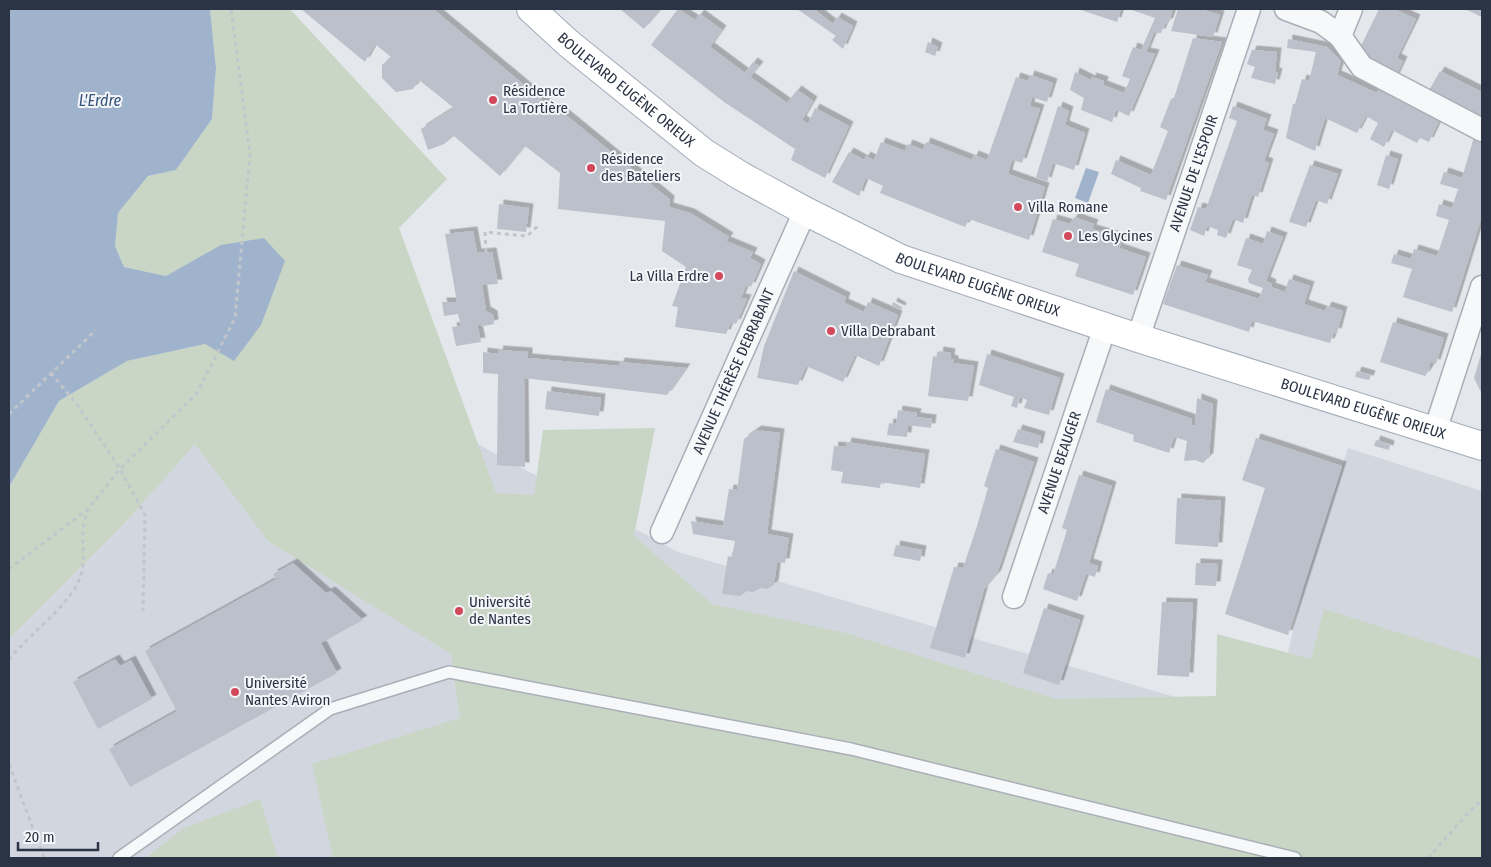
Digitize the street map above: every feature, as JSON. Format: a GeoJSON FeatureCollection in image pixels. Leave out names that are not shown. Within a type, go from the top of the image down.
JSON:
{"type":"FeatureCollection","features":[{"type":"Feature","properties":{"kind":"main road","name":"BOULEVARD EUGÈNE ORIEUX"},"geometry":{"type":"LineString","coordinates":[[531,9],[608,76],[704,153],[741,176],[805,211],[901,259],[1138,338],[1482,446]]}},
{"type":"Feature","properties":{"kind":"street","name":"AVENUE DE L'ESPOIR"},"geometry":{"type":"LineString","coordinates":[[1138,338],[1249,9]]}},
{"type":"Feature","properties":{"kind":"street"},"geometry":{"type":"LineString","coordinates":[[1286,9],[1321,22],[1340,36],[1362,67],[1482,130]]}},
{"type":"Feature","properties":{"kind":"street"},"geometry":{"type":"LineString","coordinates":[[1340,36],[1351,9]]}},
{"type":"Feature","properties":{"kind":"street","name":"AVENUE THÉRÈSE DEBRABANT"},"geometry":{"type":"LineString","coordinates":[[662,532],[805,211]]}},
{"type":"Feature","properties":{"kind":"street"},"geometry":{"type":"LineString","coordinates":[[1435,431],[1482,287]]}},
{"type":"Feature","properties":{"kind":"street","name":"AVENUE BEAUGER"},"geometry":{"type":"LineString","coordinates":[[1014,597],[1105,327]]}},
{"type":"Feature","properties":{"kind":"lane"},"geometry":{"type":"LineString","coordinates":[[119,858],[330,709],[449,672],[851,749],[1295,858]]}},
{"type":"Feature","properties":{"kind":"path"},"geometry":{"type":"LineString","coordinates":[[9,569],[46,543],[88,509],[120,470],[197,393],[234,318],[250,154],[231,9]]}},
{"type":"Feature","properties":{"kind":"path"},"geometry":{"type":"LineString","coordinates":[[486,252],[484,232],[527,236],[539,225]]}},
{"type":"Feature","properties":{"kind":"path"},"geometry":{"type":"LineString","coordinates":[[9,414],[96,330]]}},
{"type":"Feature","properties":{"kind":"path"},"geometry":{"type":"LineString","coordinates":[[51,373],[79,407],[120,470],[145,515],[144,611]]}},
{"type":"Feature","properties":{"kind":"path"},"geometry":{"type":"LineString","coordinates":[[9,660],[70,596],[80,578],[84,564],[83,530],[88,509]]}},
{"type":"Feature","properties":{"kind":"path"},"geometry":{"type":"LineString","coordinates":[[9,764],[44,858]]}},
{"type":"Feature","properties":{"kind":"path"},"geometry":{"type":"LineString","coordinates":[[1428,858],[1482,800]]}},
{"type":"Feature","properties":{"kind":"shaded area","name":"Université de Nantes"},"geometry":{"type":"Polygon","coordinates":[[[299,348],[678,552],[1271,725],[1304,584],[1348,448],[1482,491],[1482,858],[9,858],[9,639],[124,524],[195,443],[299,348]]]}},
{"type":"Feature","properties":{"kind":"green space","name":"Université de Nantes"},"geometry":{"type":"Polygon","coordinates":[[[210,9],[290,9],[447,179],[399,228],[496,493],[534,495],[543,430],[655,428],[634,536],[712,604],[846,633],[1056,699],[1216,696],[1217,634],[1311,659],[1324,609],[1482,659],[1482,858],[333,858],[312,764],[460,718],[451,654],[268,541],[195,444],[124,524],[9,639],[9,487],[59,401],[127,361],[205,344],[221,246],[166,276],[124,267],[115,246],[118,213],[148,176],[176,170],[212,119],[216,68],[210,9]]]}},
{"type":"Feature","properties":{"kind":"green space"},"geometry":{"type":"Polygon","coordinates":[[[260,799],[278,858],[146,858],[182,829],[260,799]]]}},
{"type":"Feature","properties":{"kind":"water","name":"L'Erdre"},"geometry":{"type":"Polygon","coordinates":[[[9,9],[210,9],[216,68],[212,119],[176,170],[148,176],[118,213],[115,246],[124,267],[166,276],[221,245],[264,238],[285,261],[261,325],[234,361],[205,344],[127,361],[59,401],[9,487],[9,9]]]}},
{"type":"Feature","properties":{"kind":"water"},"geometry":{"type":"Polygon","coordinates":[[[1086,168],[1099,172],[1088,203],[1075,198],[1086,168]]]}},
{"type":"Feature","properties":{"kind":"building"},"geometry":{"type":"Polygon","coordinates":[[[301,9],[433,9],[554,110],[556,107],[670,200],[669,207],[690,213],[729,237],[726,241],[753,252],[750,258],[761,264],[751,287],[746,285],[741,298],[747,299],[736,324],[731,322],[726,334],[675,327],[678,307],[672,306],[686,267],[662,251],[665,221],[558,209],[560,173],[525,146],[500,176],[454,136],[444,144],[428,150],[421,129],[454,108],[419,80],[413,89],[396,92],[382,78],[382,65],[391,57],[375,44],[365,62],[301,9]]]}},
{"type":"Feature","properties":{"kind":"building"},"geometry":{"type":"Polygon","coordinates":[[[620,9],[661,9],[644,29],[620,9]]]}},
{"type":"Feature","properties":{"kind":"building"},"geometry":{"type":"Polygon","coordinates":[[[678,9],[695,20],[700,14],[722,30],[710,47],[745,73],[753,62],[759,66],[750,77],[787,103],[797,90],[813,101],[802,120],[808,124],[815,108],[849,126],[825,178],[791,160],[795,149],[724,102],[651,45],[678,9]]]}},
{"type":"Feature","properties":{"kind":"building"},"geometry":{"type":"Polygon","coordinates":[[[797,9],[814,9],[833,24],[837,17],[853,26],[843,49],[832,40],[836,36],[797,9]]]}},
{"type":"Feature","properties":{"kind":"building"},"geometry":{"type":"Polygon","coordinates":[[[1078,9],[1121,9],[1117,22],[1078,9]]]}},
{"type":"Feature","properties":{"kind":"building"},"geometry":{"type":"Polygon","coordinates":[[[1129,9],[1173,9],[1169,22],[1165,24],[1161,33],[1154,33],[1146,52],[1155,54],[1129,116],[1116,110],[1112,122],[1081,110],[1084,98],[1070,90],[1075,72],[1091,80],[1092,77],[1104,81],[1103,85],[1124,93],[1130,79],[1122,76],[1133,47],[1141,50],[1155,18],[1129,9]]]}},
{"type":"Feature","properties":{"kind":"building"},"geometry":{"type":"Polygon","coordinates":[[[1178,9],[1200,9],[1220,15],[1213,37],[1171,31],[1178,9]]]}},
{"type":"Feature","properties":{"kind":"building"},"geometry":{"type":"Polygon","coordinates":[[[1379,9],[1394,9],[1416,19],[1397,58],[1403,61],[1395,78],[1358,52],[1379,9]]]}},
{"type":"Feature","properties":{"kind":"building"},"geometry":{"type":"Polygon","coordinates":[[[1465,9],[1482,9],[1482,17],[1465,9]]]}},
{"type":"Feature","properties":{"kind":"building"},"geometry":{"type":"Polygon","coordinates":[[[1193,38],[1222,42],[1166,200],[1140,191],[1141,188],[1111,174],[1116,160],[1151,175],[1168,131],[1160,127],[1171,99],[1174,98],[1193,38]]]}},
{"type":"Feature","properties":{"kind":"building"},"geometry":{"type":"Polygon","coordinates":[[[1288,39],[1327,47],[1341,61],[1337,75],[1377,93],[1379,88],[1440,119],[1429,142],[1420,138],[1417,143],[1392,130],[1384,147],[1370,139],[1378,123],[1366,116],[1357,133],[1325,118],[1315,151],[1286,138],[1293,104],[1295,104],[1302,79],[1309,81],[1316,52],[1287,48],[1288,39]]]}},
{"type":"Feature","properties":{"kind":"building"},"geometry":{"type":"Polygon","coordinates":[[[928,42],[938,47],[935,56],[925,52],[928,42]]]}},
{"type":"Feature","properties":{"kind":"building"},"geometry":{"type":"Polygon","coordinates":[[[1252,50],[1277,52],[1275,72],[1278,73],[1275,84],[1251,78],[1255,67],[1247,64],[1252,50]]]}},
{"type":"Feature","properties":{"kind":"building"},"geometry":{"type":"Polygon","coordinates":[[[1440,71],[1482,92],[1482,121],[1427,94],[1440,71]]]}},
{"type":"Feature","properties":{"kind":"building"},"geometry":{"type":"Polygon","coordinates":[[[1030,75],[1053,83],[1047,102],[1032,97],[1030,106],[1040,109],[1022,163],[1012,160],[1008,174],[1045,187],[1029,240],[969,219],[965,227],[880,193],[883,186],[866,178],[859,196],[832,182],[849,152],[864,160],[866,156],[874,160],[881,142],[905,151],[908,144],[923,150],[926,142],[972,160],[974,155],[987,160],[1016,77],[1028,81],[1030,75]]]}},
{"type":"Feature","properties":{"kind":"building"},"geometry":{"type":"Polygon","coordinates":[[[1058,106],[1069,111],[1065,125],[1085,133],[1074,170],[1053,163],[1047,182],[1036,177],[1058,106]]]}},
{"type":"Feature","properties":{"kind":"building"},"geometry":{"type":"Polygon","coordinates":[[[1233,106],[1267,119],[1263,130],[1274,134],[1264,161],[1269,163],[1258,197],[1252,195],[1243,223],[1233,219],[1226,238],[1217,235],[1218,230],[1207,226],[1204,236],[1190,230],[1198,207],[1206,209],[1237,121],[1229,118],[1233,106]]]}},
{"type":"Feature","properties":{"kind":"building"},"geometry":{"type":"Polygon","coordinates":[[[1474,137],[1482,140],[1482,216],[1452,312],[1403,297],[1412,269],[1391,263],[1394,254],[1411,259],[1414,249],[1437,256],[1449,220],[1436,216],[1439,204],[1452,208],[1458,189],[1440,184],[1444,172],[1462,178],[1474,137]]]}},
{"type":"Feature","properties":{"kind":"building"},"geometry":{"type":"Polygon","coordinates":[[[1386,155],[1398,159],[1389,189],[1377,185],[1386,155]]]}},
{"type":"Feature","properties":{"kind":"building"},"geometry":{"type":"Polygon","coordinates":[[[1310,165],[1338,174],[1327,204],[1316,200],[1306,227],[1289,222],[1310,165]]]}},
{"type":"Feature","properties":{"kind":"building"},"geometry":{"type":"Polygon","coordinates":[[[499,204],[529,208],[526,232],[497,229],[499,204]]]}},
{"type":"Feature","properties":{"kind":"building"},"geometry":{"type":"Polygon","coordinates":[[[1074,217],[1094,224],[1092,229],[1123,238],[1119,248],[1146,257],[1133,295],[1075,276],[1079,264],[1042,252],[1053,219],[1070,224],[1074,217]]]}},
{"type":"Feature","properties":{"kind":"building"},"geometry":{"type":"Polygon","coordinates":[[[473,231],[477,253],[492,252],[498,284],[482,285],[486,311],[493,315],[494,324],[484,326],[477,324],[481,342],[456,346],[452,327],[461,326],[458,314],[444,316],[442,302],[457,302],[445,234],[473,231]]]}},
{"type":"Feature","properties":{"kind":"building"},"geometry":{"type":"Polygon","coordinates":[[[1267,231],[1283,237],[1266,281],[1272,284],[1271,287],[1285,292],[1289,279],[1310,286],[1304,304],[1325,311],[1327,306],[1343,311],[1337,333],[1334,332],[1330,343],[1252,321],[1249,332],[1163,304],[1177,265],[1208,275],[1205,282],[1259,299],[1263,288],[1249,283],[1248,279],[1252,270],[1237,265],[1246,238],[1263,244],[1267,231]]]}},
{"type":"Feature","properties":{"kind":"building","name":"Villa Debrabant"},"geometry":{"type":"Polygon","coordinates":[[[794,271],[846,297],[844,303],[864,312],[868,302],[898,315],[879,366],[855,355],[843,382],[806,366],[798,385],[757,378],[764,346],[794,271]]]}},
{"type":"Feature","properties":{"kind":"building"},"geometry":{"type":"Polygon","coordinates":[[[893,302],[902,307],[901,310],[892,306],[893,302]]]}},
{"type":"Feature","properties":{"kind":"building"},"geometry":{"type":"Polygon","coordinates":[[[1393,322],[1444,338],[1436,364],[1430,362],[1430,368],[1425,376],[1380,362],[1393,322]]]}},
{"type":"Feature","properties":{"kind":"building"},"geometry":{"type":"Polygon","coordinates":[[[499,350],[528,352],[528,358],[619,366],[620,362],[686,368],[667,395],[524,378],[525,467],[497,465],[498,374],[483,373],[483,352],[498,354],[499,350]]]}},
{"type":"Feature","properties":{"kind":"building"},"geometry":{"type":"Polygon","coordinates":[[[939,351],[951,353],[950,359],[954,360],[954,363],[974,366],[968,401],[928,396],[933,356],[938,357],[939,351]]]}},
{"type":"Feature","properties":{"kind":"building"},"geometry":{"type":"Polygon","coordinates":[[[1482,351],[1482,394],[1474,378],[1482,351]]]}},
{"type":"Feature","properties":{"kind":"building"},"geometry":{"type":"Polygon","coordinates":[[[987,354],[1060,378],[1049,415],[1024,408],[1027,400],[1020,397],[1017,408],[1011,406],[1014,397],[979,385],[987,354]]]}},
{"type":"Feature","properties":{"kind":"building"},"geometry":{"type":"Polygon","coordinates":[[[1357,371],[1371,375],[1369,380],[1355,377],[1357,371]]]}},
{"type":"Feature","properties":{"kind":"building"},"geometry":{"type":"Polygon","coordinates":[[[1106,389],[1192,419],[1191,425],[1195,426],[1197,398],[1213,404],[1209,457],[1203,463],[1195,460],[1184,461],[1187,441],[1174,437],[1169,453],[1133,441],[1134,435],[1096,422],[1106,389]]]}},
{"type":"Feature","properties":{"kind":"building"},"geometry":{"type":"Polygon","coordinates":[[[547,391],[601,398],[599,416],[545,409],[547,391]]]}},
{"type":"Feature","properties":{"kind":"building"},"geometry":{"type":"Polygon","coordinates":[[[898,410],[917,413],[916,417],[932,419],[931,428],[908,425],[907,437],[887,435],[889,423],[896,424],[898,410]]]}},
{"type":"Feature","properties":{"kind":"building"},"geometry":{"type":"Polygon","coordinates":[[[1018,429],[1041,436],[1038,448],[1013,442],[1018,429]]]}},
{"type":"Feature","properties":{"kind":"building"},"geometry":{"type":"Polygon","coordinates":[[[757,430],[780,433],[767,534],[789,538],[785,563],[777,562],[774,585],[767,589],[761,588],[753,592],[747,591],[740,596],[722,594],[728,556],[732,557],[735,541],[693,534],[691,521],[723,526],[729,489],[737,490],[744,439],[757,430]]]}},
{"type":"Feature","properties":{"kind":"building"},"geometry":{"type":"Polygon","coordinates":[[[1256,438],[1342,466],[1288,635],[1225,614],[1265,488],[1242,480],[1256,438]]]}},
{"type":"Feature","properties":{"kind":"building"},"geometry":{"type":"Polygon","coordinates":[[[1376,440],[1390,445],[1389,450],[1374,446],[1376,440]]]}},
{"type":"Feature","properties":{"kind":"building"},"geometry":{"type":"Polygon","coordinates":[[[847,442],[925,454],[920,488],[881,482],[880,488],[841,483],[843,472],[831,470],[834,446],[846,447],[847,442]]]}},
{"type":"Feature","properties":{"kind":"building"},"geometry":{"type":"Polygon","coordinates":[[[996,449],[1034,462],[997,574],[984,589],[965,658],[930,648],[954,567],[963,568],[977,526],[988,488],[984,486],[996,449]]]}},
{"type":"Feature","properties":{"kind":"building"},"geometry":{"type":"Polygon","coordinates":[[[1079,475],[1112,486],[1089,563],[1098,566],[1095,577],[1086,574],[1077,601],[1043,589],[1048,573],[1053,575],[1067,530],[1062,528],[1079,475]]]}},
{"type":"Feature","properties":{"kind":"building"},"geometry":{"type":"Polygon","coordinates":[[[1177,498],[1221,501],[1218,547],[1175,544],[1177,498]]]}},
{"type":"Feature","properties":{"kind":"building"},"geometry":{"type":"Polygon","coordinates":[[[896,545],[922,550],[920,561],[893,556],[896,545]]]}},
{"type":"Feature","properties":{"kind":"building","name":"Université Nantes Aviron"},"geometry":{"type":"Polygon","coordinates":[[[293,563],[326,593],[331,591],[363,620],[321,643],[337,673],[130,787],[109,749],[177,711],[145,651],[276,579],[273,574],[293,563]]]}},
{"type":"Feature","properties":{"kind":"building"},"geometry":{"type":"Polygon","coordinates":[[[1196,563],[1218,564],[1216,586],[1195,585],[1196,563]]]}},
{"type":"Feature","properties":{"kind":"building"},"geometry":{"type":"Polygon","coordinates":[[[1162,602],[1193,603],[1189,677],[1157,675],[1162,602]]]}},
{"type":"Feature","properties":{"kind":"building"},"geometry":{"type":"Polygon","coordinates":[[[1044,608],[1080,620],[1059,685],[1023,673],[1044,608]]]}},
{"type":"Feature","properties":{"kind":"building"},"geometry":{"type":"Polygon","coordinates":[[[115,659],[120,666],[131,660],[152,699],[98,729],[73,682],[115,659]]]}},
{"type":"Feature","properties":{"kind":"place","name":"Résidence La Tortière"},"geometry":{"type":"Point","coordinates":[493,100]}},
{"type":"Feature","properties":{"kind":"place","name":"Résidence des Bateliers"},"geometry":{"type":"Point","coordinates":[591,168]}},
{"type":"Feature","properties":{"kind":"place","name":"Villa Romane"},"geometry":{"type":"Point","coordinates":[1018,207]}},
{"type":"Feature","properties":{"kind":"place","name":"Les Glycines"},"geometry":{"type":"Point","coordinates":[1068,236]}},
{"type":"Feature","properties":{"kind":"place","name":"La Villa Erdre"},"geometry":{"type":"Point","coordinates":[719,276]}},
{"type":"Feature","properties":{"kind":"place","name":"Villa Debrabant"},"geometry":{"type":"Point","coordinates":[831,331]}},
{"type":"Feature","properties":{"kind":"place","name":"Université de Nantes"},"geometry":{"type":"Point","coordinates":[459,611]}},
{"type":"Feature","properties":{"kind":"place","name":"Université Nantes Aviron"},"geometry":{"type":"Point","coordinates":[235,692]}}]}
